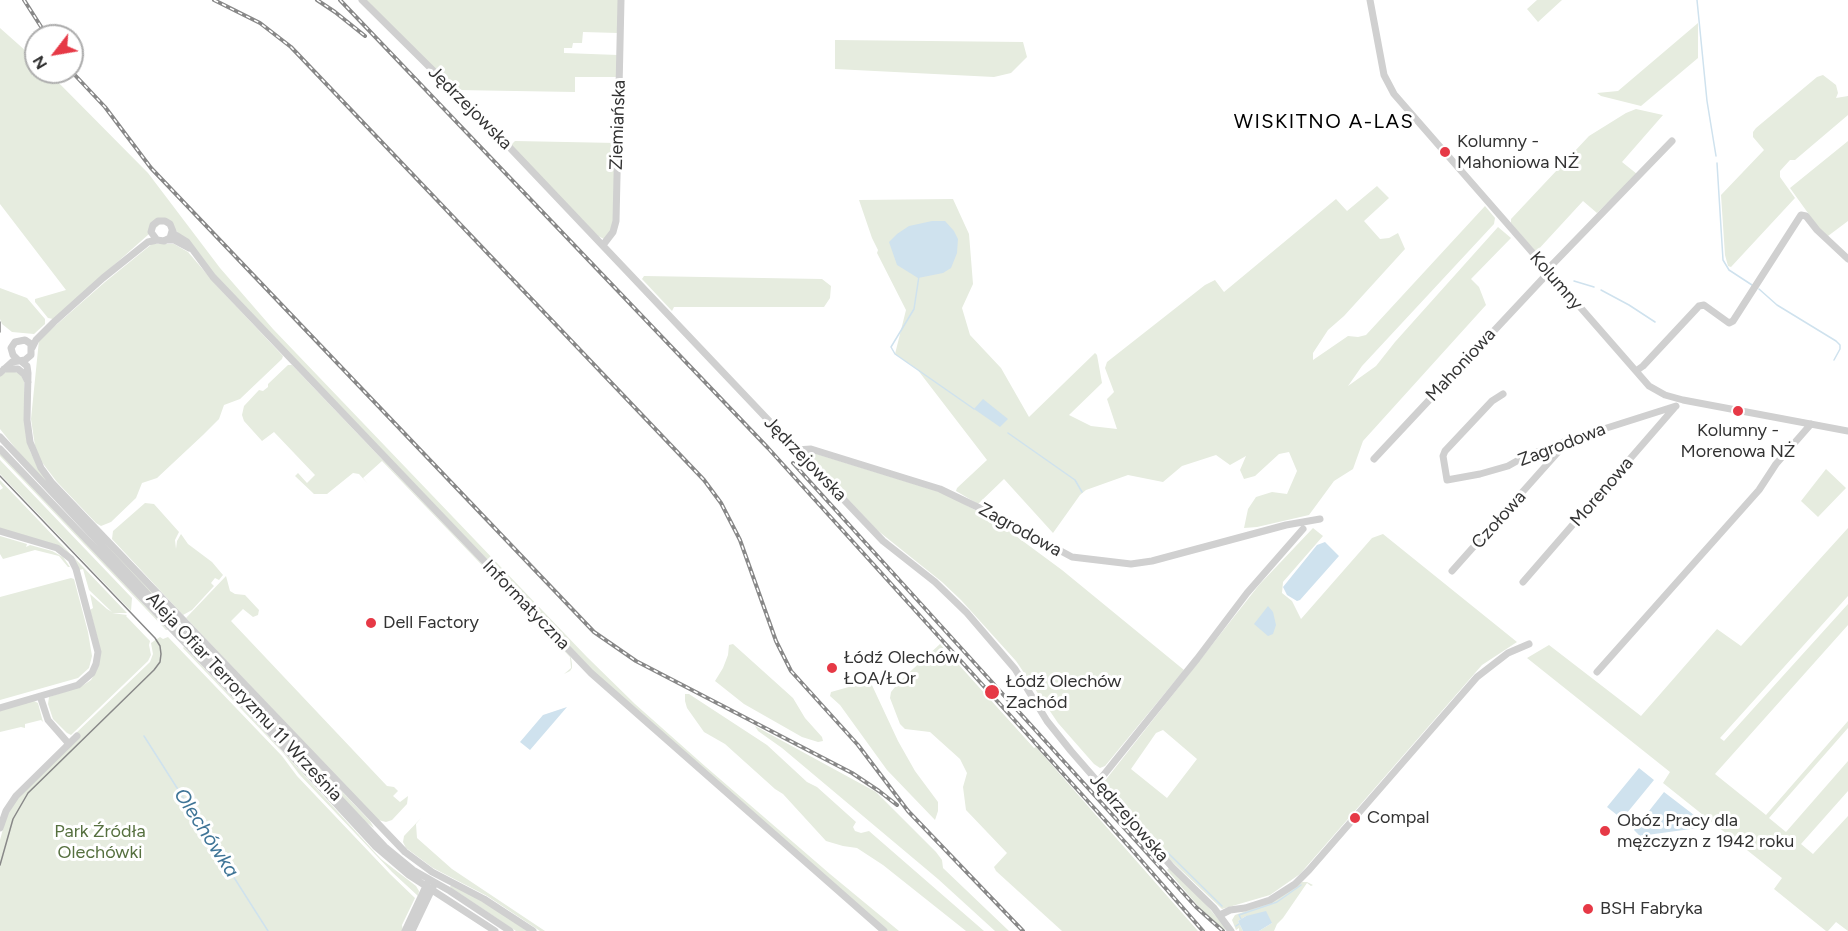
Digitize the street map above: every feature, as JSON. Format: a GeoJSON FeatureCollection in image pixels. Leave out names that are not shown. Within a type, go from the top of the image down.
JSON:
{"type":"FeatureCollection","features":[{"type":"Feature","properties":{"kind":"street","name":"Jędrzejowska"},"geometry":{"type":"LineString","coordinates":[[362,0],[494,131],[883,541],[935,582],[967,613],[1015,669],[1047,721],[1172,867],[1222,918],[1231,931]]}},
{"type":"Feature","properties":{"kind":"street","name":"Ziemiańska"},"geometry":{"type":"LineString","coordinates":[[603,245],[613,232],[616,221],[621,0]]}},
{"type":"Feature","properties":{"kind":"street","name":"Kolumny"},"geometry":{"type":"LineString","coordinates":[[1371,0],[1382,66],[1388,85],[1652,388],[1677,403],[1848,431]]}},
{"type":"Feature","properties":{"kind":"street","name":"Mahoniowa"},"geometry":{"type":"LineString","coordinates":[[1374,459],[1672,141]]}},
{"type":"Feature","properties":{"kind":"street"},"geometry":{"type":"LineString","coordinates":[[1635,371],[1643,366],[1699,306],[1704,305],[1724,320],[1732,322],[1801,215],[1806,216],[1817,230],[1848,259]]}},
{"type":"Feature","properties":{"kind":"street"},"geometry":{"type":"LineString","coordinates":[[157,240],[151,232],[153,225],[161,221],[168,223],[172,231],[167,240]]}},
{"type":"Feature","properties":{"kind":"street","name":"Informatyczna"},"geometry":{"type":"LineString","coordinates":[[172,231],[187,242],[213,277],[591,673],[884,931]]}},
{"type":"Feature","properties":{"kind":"street","name":"Informatyczna"},"geometry":{"type":"LineString","coordinates":[[127,258],[151,232]]}},
{"type":"Feature","properties":{"kind":"street","name":"Informatyczna"},"geometry":{"type":"LineString","coordinates":[[20,360],[32,352],[34,342],[54,322],[148,242],[174,240],[193,251]]}},
{"type":"Feature","properties":{"kind":"street","name":"Informatyczna"},"geometry":{"type":"LineString","coordinates":[[12,352],[15,342],[32,337],[54,322]]}},
{"type":"Feature","properties":{"kind":"street"},"geometry":{"type":"LineString","coordinates":[[25,340],[32,352],[33,374],[28,400]]}},
{"type":"Feature","properties":{"kind":"street"},"geometry":{"type":"LineString","coordinates":[[1,370],[12,352],[28,370],[28,433],[32,451],[52,483],[102,536],[404,851],[432,872],[484,899],[533,931]]}},
{"type":"Feature","properties":{"kind":"street"},"geometry":{"type":"LineString","coordinates":[[1,370],[10,363],[20,360]]}},
{"type":"Feature","properties":{"kind":"street"},"geometry":{"type":"LineString","coordinates":[[1,370],[18,369],[26,377],[28,383]]}},
{"type":"Feature","properties":{"kind":"street","name":"Zagrodowa"},"geometry":{"type":"LineString","coordinates":[[1503,394],[1492,401],[1445,452],[1443,456],[1447,480],[1508,466],[1569,440],[1677,403]]}},
{"type":"Feature","properties":{"kind":"street","name":"Morenowa"},"geometry":{"type":"LineString","coordinates":[[1523,582],[1677,403]]}},
{"type":"Feature","properties":{"kind":"street"},"geometry":{"type":"LineString","coordinates":[[1597,672],[1759,490],[1776,464],[1811,424]]}},
{"type":"Feature","properties":{"kind":"street","name":"Aleja Ofiar Terroryzmu 11 Września"},"geometry":{"type":"LineString","coordinates":[[0,437],[374,836],[430,884],[495,931]]}},
{"type":"Feature","properties":{"kind":"street","name":"Czołowa"},"geometry":{"type":"LineString","coordinates":[[1452,571],[1569,440]]}},
{"type":"Feature","properties":{"kind":"street","name":"Aleja Ofiar Terroryzmu 11 Września"},"geometry":{"type":"LineString","coordinates":[[0,449],[394,864],[510,931]]}},
{"type":"Feature","properties":{"kind":"street","name":"Zagrodowa"},"geometry":{"type":"LineString","coordinates":[[796,450],[811,449],[940,489],[977,506],[1072,557],[1131,564],[1152,561],[1286,525],[1320,519]]}},
{"type":"Feature","properties":{"kind":"street"},"geometry":{"type":"LineString","coordinates":[[1098,782],[1247,593],[1303,529]]}},
{"type":"Feature","properties":{"kind":"street"},"geometry":{"type":"LineString","coordinates":[[0,531],[57,548],[68,555],[76,569],[98,656],[92,673],[84,682],[71,688],[0,708]]}},
{"type":"Feature","properties":{"kind":"street"},"geometry":{"type":"LineString","coordinates":[[1222,918],[1230,910],[1270,900],[1300,880],[1477,677],[1508,653],[1529,644]]}},
{"type":"Feature","properties":{"kind":"street"},"geometry":{"type":"LineString","coordinates":[[40,696],[48,720],[69,744]]}},
{"type":"Feature","properties":{"kind":"street"},"geometry":{"type":"LineString","coordinates":[[0,828],[2,816],[16,796],[77,736]]}},
{"type":"Feature","properties":{"kind":"street"},"geometry":{"type":"LineString","coordinates":[[405,931],[430,884]]}},
{"type":"Feature","properties":{"kind":"street"},"geometry":{"type":"LineString","coordinates":[[412,931],[430,884]]}},
{"type":"Feature","properties":{"kind":"green space"},"geometry":{"type":"Polygon","coordinates":[[[365,0],[619,0],[618,33],[583,32],[582,43],[573,43],[572,48],[564,48],[564,53],[618,55],[618,77],[575,77],[575,92],[456,90],[365,0]]]}},
{"type":"Feature","properties":{"kind":"green space"},"geometry":{"type":"Polygon","coordinates":[[[1537,0],[1562,0],[1538,22],[1527,9],[1537,0]]]}},
{"type":"Feature","properties":{"kind":"green space"},"geometry":{"type":"Polygon","coordinates":[[[1698,23],[1698,58],[1641,106],[1597,93],[1618,91],[1698,23]]]}},
{"type":"Feature","properties":{"kind":"green space"},"geometry":{"type":"Polygon","coordinates":[[[0,28],[24,49],[24,84],[60,84],[148,173],[220,268],[273,329],[587,657],[635,704],[706,767],[899,931],[888,931],[602,680],[218,278],[166,219],[53,319],[48,318],[35,299],[66,290],[0,204],[0,28]]]}},
{"type":"Feature","properties":{"kind":"green space"},"geometry":{"type":"Polygon","coordinates":[[[835,40],[1023,42],[1027,57],[1011,73],[994,77],[835,69],[835,40]]]}},
{"type":"Feature","properties":{"kind":"green space"},"geometry":{"type":"Polygon","coordinates":[[[1823,75],[1836,85],[1838,93],[1836,98],[1848,96],[1848,115],[1795,160],[1790,160],[1780,171],[1780,177],[1795,198],[1731,267],[1728,266],[1725,255],[1721,195],[1764,150],[1753,137],[1756,128],[1817,77],[1823,75]]]}},
{"type":"Feature","properties":{"kind":"green space"},"geometry":{"type":"Polygon","coordinates":[[[1636,109],[1663,115],[1622,162],[1637,174],[1597,213],[1583,201],[1536,252],[1511,223],[1511,219],[1589,136],[1636,109]]]}},
{"type":"Feature","properties":{"kind":"green space"},"geometry":{"type":"Polygon","coordinates":[[[515,141],[617,143],[614,221],[611,231],[604,239],[598,236],[511,145],[515,141]]]}},
{"type":"Feature","properties":{"kind":"green space"},"geometry":{"type":"Polygon","coordinates":[[[1848,141],[1848,221],[1828,236],[1818,227],[1790,188],[1848,141]]]}},
{"type":"Feature","properties":{"kind":"green space"},"geometry":{"type":"Polygon","coordinates":[[[1377,186],[1389,198],[1364,221],[1380,239],[1389,238],[1398,233],[1405,249],[1344,316],[1328,330],[1313,353],[1313,360],[1348,336],[1366,335],[1485,206],[1495,218],[1494,224],[1362,366],[1348,386],[1376,366],[1498,227],[1511,238],[1471,279],[1479,287],[1486,305],[1363,441],[1353,469],[1334,481],[1309,515],[1244,528],[1248,509],[1256,497],[1272,492],[1287,494],[1297,471],[1289,452],[1279,454],[1255,476],[1244,479],[1240,470],[1246,456],[1230,465],[1216,455],[1182,466],[1163,482],[1128,475],[1086,490],[1053,533],[1004,479],[978,504],[956,491],[987,460],[917,369],[895,354],[906,310],[877,253],[878,250],[859,200],[953,199],[969,234],[973,284],[962,308],[970,335],[1001,368],[1029,417],[1095,353],[1102,383],[1069,415],[1091,426],[1117,429],[1107,399],[1114,392],[1105,368],[1107,362],[1205,285],[1215,280],[1224,292],[1336,199],[1347,211],[1377,186]]]}},
{"type":"Feature","properties":{"kind":"green space"},"geometry":{"type":"Polygon","coordinates":[[[152,244],[174,244],[188,252],[283,356],[240,399],[224,405],[219,419],[203,435],[157,478],[142,483],[136,498],[111,522],[101,526],[57,482],[41,461],[35,446],[31,419],[39,340],[152,244]]]}},
{"type":"Feature","properties":{"kind":"green space"},"geometry":{"type":"Polygon","coordinates":[[[644,276],[822,279],[831,286],[830,298],[824,307],[674,307],[672,311],[642,279],[644,276]]]}},
{"type":"Feature","properties":{"kind":"green space"},"geometry":{"type":"Polygon","coordinates":[[[0,288],[27,298],[45,319],[45,324],[34,334],[12,332],[2,324],[0,288]]]}},
{"type":"Feature","properties":{"kind":"green space"},"geometry":{"type":"Polygon","coordinates":[[[288,365],[292,365],[570,656],[572,668],[570,671],[564,674],[571,668],[570,657],[382,461],[363,478],[368,484],[359,474],[353,473],[327,494],[314,494],[295,476],[298,473],[307,483],[315,475],[274,432],[262,441],[244,421],[242,415],[244,406],[259,390],[263,391],[268,387],[268,384],[288,365]]]}},
{"type":"Feature","properties":{"kind":"green space"},"geometry":{"type":"Polygon","coordinates":[[[8,371],[20,373],[24,381],[26,436],[40,472],[177,621],[24,459],[0,429],[0,376],[8,371]]]}},
{"type":"Feature","properties":{"kind":"green space"},"geometry":{"type":"Polygon","coordinates":[[[805,452],[946,494],[997,522],[1062,570],[1184,670],[1105,766],[1100,768],[1058,723],[1016,661],[961,600],[877,530],[808,457],[805,452]]]}},
{"type":"Feature","properties":{"kind":"green space"},"geometry":{"type":"Polygon","coordinates":[[[0,453],[168,630],[0,456],[0,453]]]}},
{"type":"Feature","properties":{"kind":"green space"},"geometry":{"type":"Polygon","coordinates":[[[0,460],[132,598],[131,611],[0,474],[0,460]]]}},
{"type":"Feature","properties":{"kind":"green space"},"geometry":{"type":"Polygon","coordinates":[[[1826,469],[1846,488],[1818,517],[1801,501],[1826,469]]]}},
{"type":"Feature","properties":{"kind":"green space"},"geometry":{"type":"Polygon","coordinates":[[[0,480],[127,613],[112,613],[127,615],[150,641],[151,655],[148,661],[71,735],[53,719],[48,704],[49,697],[82,686],[91,680],[97,670],[100,648],[90,610],[93,608],[90,594],[112,612],[89,590],[83,569],[79,570],[73,558],[64,549],[0,529],[0,490],[3,488],[0,480]]]}},
{"type":"Feature","properties":{"kind":"green space"},"geometry":{"type":"Polygon","coordinates":[[[145,503],[154,504],[179,532],[175,540],[176,549],[181,534],[188,544],[212,562],[223,575],[219,580],[215,578],[211,583],[214,586],[192,610],[183,615],[112,539],[113,531],[145,503]]]}},
{"type":"Feature","properties":{"kind":"green space"},"geometry":{"type":"Polygon","coordinates":[[[1313,528],[1323,536],[1283,582],[1282,593],[1292,601],[1301,619],[1372,538],[1383,534],[1517,642],[1482,665],[1300,874],[1270,895],[1222,909],[1163,853],[1104,782],[1259,585],[1313,528]],[[1163,730],[1156,733],[1131,769],[1167,798],[1197,759],[1163,730]]]}},
{"type":"Feature","properties":{"kind":"green space"},"geometry":{"type":"Polygon","coordinates":[[[1848,528],[1848,596],[1720,738],[1724,741],[1848,604],[1848,625],[1715,774],[1766,815],[1848,721],[1848,728],[1769,818],[1786,832],[1848,761],[1848,791],[1801,844],[1813,854],[1848,816],[1848,931],[1836,922],[1826,931],[1774,889],[1782,878],[1663,783],[1670,772],[1527,658],[1549,645],[1641,716],[1717,629],[1741,646],[1848,528]]]}},
{"type":"Feature","properties":{"kind":"green space"},"geometry":{"type":"Polygon","coordinates":[[[0,536],[27,544],[26,547],[30,545],[52,551],[63,557],[70,567],[59,556],[35,550],[3,559],[0,554],[0,536]]]}},
{"type":"Feature","properties":{"kind":"green space"},"geometry":{"type":"Polygon","coordinates":[[[226,576],[230,591],[245,595],[259,610],[258,615],[253,617],[243,609],[231,621],[387,786],[394,787],[398,791],[393,796],[400,802],[408,796],[407,804],[392,820],[386,822],[378,820],[186,618],[226,576]]]}},
{"type":"Feature","properties":{"kind":"green space"},"geometry":{"type":"Polygon","coordinates":[[[74,579],[88,632],[92,656],[89,668],[78,678],[0,700],[0,597],[74,579]]]}},
{"type":"Feature","properties":{"kind":"green space"},"geometry":{"type":"Polygon","coordinates":[[[182,623],[370,821],[374,828],[363,820],[182,623]]]}},
{"type":"Feature","properties":{"kind":"green space","name":"Park Źródła Olechówki"},"geometry":{"type":"Polygon","coordinates":[[[160,637],[163,639],[168,637],[282,756],[297,776],[415,898],[402,925],[403,931],[0,931],[0,840],[6,818],[15,801],[75,734],[150,662],[153,654],[151,643],[160,637]]]}},
{"type":"Feature","properties":{"kind":"green space"},"geometry":{"type":"Polygon","coordinates":[[[733,644],[793,698],[823,741],[818,742],[802,737],[744,704],[715,681],[723,668],[729,645],[733,644]]]}},
{"type":"Feature","properties":{"kind":"green space"},"geometry":{"type":"Polygon","coordinates":[[[940,644],[1034,748],[1036,747],[1198,931],[1062,931],[996,871],[994,867],[1007,853],[966,810],[963,787],[967,773],[960,759],[930,732],[905,729],[900,724],[890,698],[891,692],[900,681],[940,644]]]}},
{"type":"Feature","properties":{"kind":"green space"},"geometry":{"type":"Polygon","coordinates":[[[184,647],[252,718],[381,859],[416,886],[419,891],[418,896],[392,872],[299,774],[284,754],[184,647]]]}},
{"type":"Feature","properties":{"kind":"green space"},"geometry":{"type":"Polygon","coordinates":[[[870,681],[898,741],[915,771],[938,802],[935,820],[887,770],[840,705],[830,696],[831,692],[870,681]]]}},
{"type":"Feature","properties":{"kind":"green space"},"geometry":{"type":"Polygon","coordinates":[[[685,694],[689,694],[767,745],[807,782],[817,787],[856,822],[853,827],[855,831],[861,833],[869,831],[984,931],[966,931],[883,865],[857,848],[826,841],[783,794],[725,744],[704,732],[687,708],[685,694]]]}},
{"type":"Feature","properties":{"kind":"green space"},"geometry":{"type":"Polygon","coordinates":[[[34,701],[38,703],[43,722],[41,720],[25,724],[25,728],[0,732],[0,710],[34,701]]]}},
{"type":"Feature","properties":{"kind":"green space"},"geometry":{"type":"Polygon","coordinates":[[[755,726],[876,792],[936,852],[942,860],[943,868],[1009,931],[995,931],[938,879],[782,748],[758,731],[755,726]]]}},
{"type":"Feature","properties":{"kind":"green space"},"geometry":{"type":"Polygon","coordinates":[[[421,818],[416,824],[417,838],[452,869],[545,931],[540,931],[487,896],[433,868],[406,848],[403,842],[404,836],[421,818]]]}},
{"type":"Feature","properties":{"kind":"green space"},"geometry":{"type":"Polygon","coordinates":[[[1169,868],[1204,902],[1228,931],[1220,927],[1199,907],[1167,870],[1169,868]]]}},
{"type":"Feature","properties":{"kind":"green space"},"geometry":{"type":"Polygon","coordinates":[[[1302,882],[1307,882],[1313,885],[1307,883],[1274,931],[1259,931],[1272,923],[1246,916],[1238,921],[1243,931],[1239,931],[1239,928],[1236,930],[1232,920],[1235,915],[1276,900],[1302,882]]]}},
{"type":"Feature","properties":{"kind":"green space"},"geometry":{"type":"Polygon","coordinates":[[[451,885],[483,901],[528,931],[516,931],[450,887],[451,885]]]}},
{"type":"Feature","properties":{"kind":"water"},"geometry":{"type":"Polygon","coordinates":[[[945,221],[954,231],[958,239],[957,253],[951,268],[943,273],[918,278],[897,265],[889,242],[909,226],[945,221]]]}},
{"type":"Feature","properties":{"kind":"water"},"geometry":{"type":"Polygon","coordinates":[[[983,399],[1008,419],[1000,427],[974,409],[983,399]]]}},
{"type":"Feature","properties":{"kind":"water"},"geometry":{"type":"Polygon","coordinates":[[[1325,542],[1339,556],[1297,601],[1287,595],[1283,587],[1317,545],[1325,542]]]}},
{"type":"Feature","properties":{"kind":"water"},"geometry":{"type":"Polygon","coordinates":[[[1268,606],[1273,612],[1276,625],[1273,634],[1268,636],[1254,624],[1268,606]]]}},
{"type":"Feature","properties":{"kind":"water"},"geometry":{"type":"Polygon","coordinates":[[[567,707],[530,750],[520,742],[543,715],[567,707]]]}},
{"type":"Feature","properties":{"kind":"water"},"geometry":{"type":"Polygon","coordinates":[[[1639,768],[1654,780],[1622,819],[1607,807],[1639,768]]]}},
{"type":"Feature","properties":{"kind":"water"},"geometry":{"type":"Polygon","coordinates":[[[1664,792],[1707,825],[1640,836],[1634,830],[1664,792]]]}},
{"type":"Feature","properties":{"kind":"water"},"geometry":{"type":"Polygon","coordinates":[[[1266,911],[1272,923],[1259,931],[1243,931],[1238,921],[1246,916],[1266,911]]]}},
{"type":"Feature","properties":{"kind":"waterway"},"geometry":{"type":"LineString","coordinates":[[1697,0],[1707,101],[1716,156]]}},
{"type":"Feature","properties":{"kind":"waterway"},"geometry":{"type":"LineString","coordinates":[[1717,163],[1723,260],[1729,270],[1752,285]]}},
{"type":"Feature","properties":{"kind":"waterway"},"geometry":{"type":"LineString","coordinates":[[919,276],[914,309],[891,347],[895,354],[974,409]]}},
{"type":"Feature","properties":{"kind":"waterway"},"geometry":{"type":"LineString","coordinates":[[1574,281],[1594,287]]}},
{"type":"Feature","properties":{"kind":"waterway"},"geometry":{"type":"LineString","coordinates":[[1759,289],[1777,305],[1836,341],[1840,349],[1834,360]]}},
{"type":"Feature","properties":{"kind":"waterway"},"geometry":{"type":"LineString","coordinates":[[1601,290],[1655,322]]}},
{"type":"Feature","properties":{"kind":"waterway"},"geometry":{"type":"LineString","coordinates":[[1008,433],[1075,480],[1082,492]]}},
{"type":"Feature","properties":{"kind":"waterway","name":"Olechówka"},"geometry":{"type":"LineString","coordinates":[[144,736],[268,931]]}},
{"type":"Feature","properties":{"kind":"waterway"},"geometry":{"type":"LineString","coordinates":[[1167,852],[1222,906]]}},
{"type":"Feature","properties":{"kind":"waterway"},"geometry":{"type":"LineString","coordinates":[[1241,919],[1239,915],[1277,902],[1301,885]]}},
{"type":"Feature","properties":{"kind":"tram line"},"geometry":{"type":"LineString","coordinates":[[0,322],[0,332]]}},
{"type":"Feature","properties":{"kind":"tram line"},"geometry":{"type":"LineString","coordinates":[[0,476],[155,638],[160,646],[161,654],[160,662],[154,670],[28,793],[13,819],[0,865]]}},
{"type":"Feature","properties":{"kind":"railway"},"geometry":{"type":"LineString","coordinates":[[24,0],[39,24]]}},
{"type":"Feature","properties":{"kind":"railway"},"geometry":{"type":"LineString","coordinates":[[214,0],[260,23],[291,47],[704,480],[721,503],[740,540],[776,641],[791,671],[858,745],[908,811],[1023,931]]}},
{"type":"Feature","properties":{"kind":"railway"},"geometry":{"type":"LineString","coordinates":[[317,0],[365,36]]}},
{"type":"Feature","properties":{"kind":"railway"},"geometry":{"type":"LineString","coordinates":[[340,0],[768,448],[1203,931]]}},
{"type":"Feature","properties":{"kind":"railway"},"geometry":{"type":"LineString","coordinates":[[83,84],[105,107],[151,168],[594,632],[636,661],[852,773],[897,805]]}},
{"type":"Feature","properties":{"kind":"railway"},"geometry":{"type":"LineString","coordinates":[[793,463],[1196,907],[1223,931]]}},
{"type":"Feature","properties":{"kind":"place","name":"Kolumny - Mahoniowa NŻ"},"geometry":{"type":"Point","coordinates":[1445,152]}},
{"type":"Feature","properties":{"kind":"place","name":"Kolumny - Morenowa NŻ"},"geometry":{"type":"Point","coordinates":[1738,411]}},
{"type":"Feature","properties":{"kind":"place","name":"Dell Factory"},"geometry":{"type":"Point","coordinates":[371,623]}},
{"type":"Feature","properties":{"kind":"place","name":"Łódź Olechów ŁOA/ŁOr"},"geometry":{"type":"Point","coordinates":[832,668]}},
{"type":"Feature","properties":{"kind":"place","name":"Łódź Olechów Zachód"},"geometry":{"type":"Point","coordinates":[992,692]}},
{"type":"Feature","properties":{"kind":"place","name":"Compal"},"geometry":{"type":"Point","coordinates":[1355,818]}},
{"type":"Feature","properties":{"kind":"place","name":"Obóz Pracy dla mężczyzn z 1942 roku"},"geometry":{"type":"Point","coordinates":[1605,831]}},
{"type":"Feature","properties":{"kind":"place","name":"BSH Fabryka"},"geometry":{"type":"Point","coordinates":[1588,909]}},
{"type":"Feature","properties":{"kind":"district","name":"WISKITNO A-LAS"},"geometry":{"type":"Point","coordinates":[1324,122]}}]}
